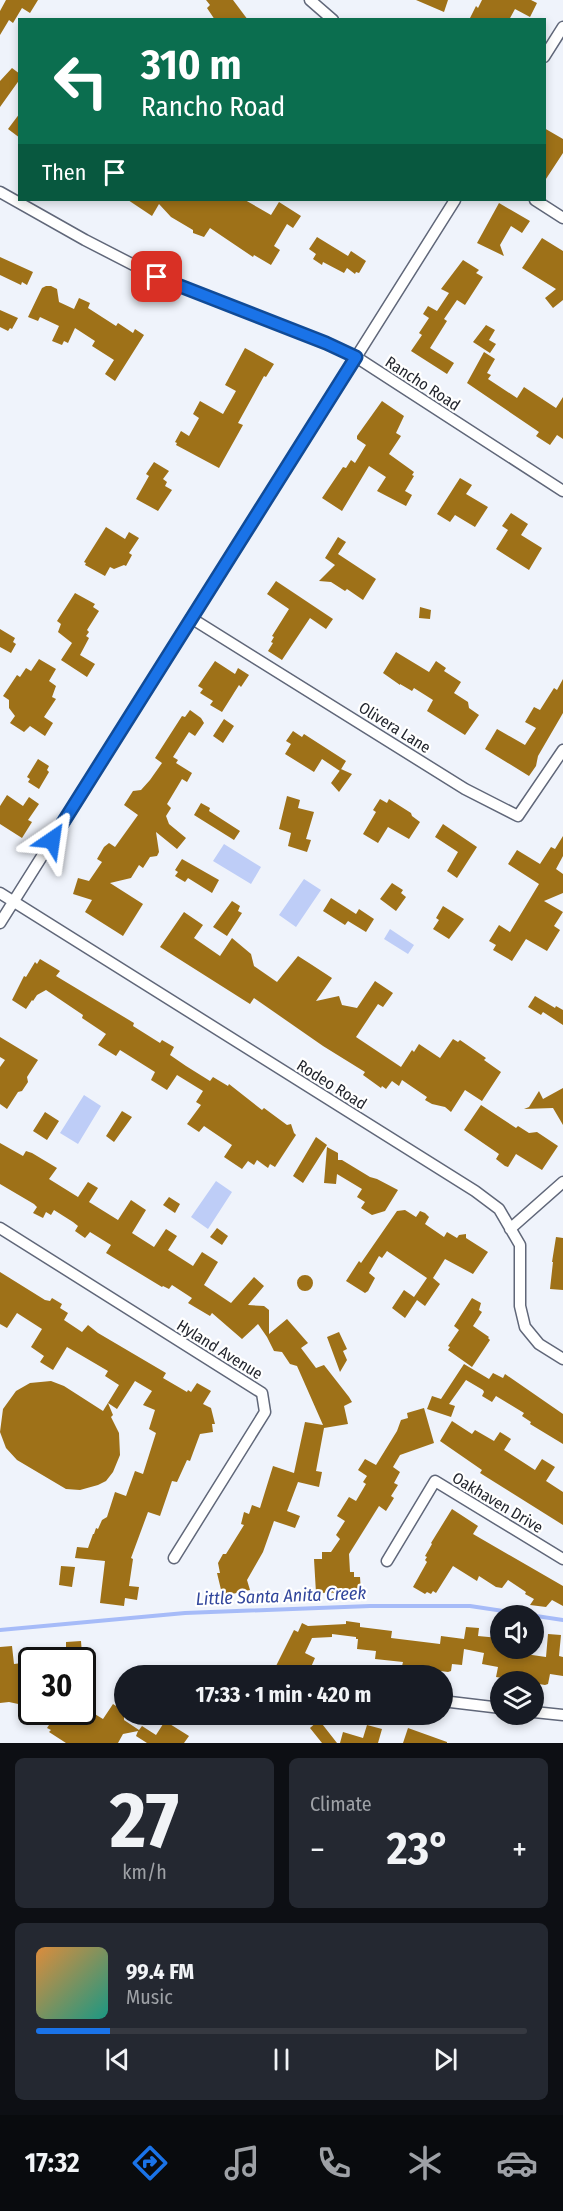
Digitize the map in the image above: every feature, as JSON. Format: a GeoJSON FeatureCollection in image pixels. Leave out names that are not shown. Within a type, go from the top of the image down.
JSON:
{"type":"FeatureCollection","features":[{"type":"Feature","properties":{"kind":"street"},"geometry":{"type":"LineString","coordinates":[[310,0],[331,18]]}},
{"type":"Feature","properties":{"kind":"street"},"geometry":{"type":"LineString","coordinates":[[546,54],[563,27]]}},
{"type":"Feature","properties":{"kind":"street"},"geometry":{"type":"LineString","coordinates":[[553,43],[563,49]]}},
{"type":"Feature","properties":{"kind":"street","name":"Rancho Road"},"geometry":{"type":"LineString","coordinates":[[0,192],[157,277],[356,357],[563,491]]}},
{"type":"Feature","properties":{"kind":"street"},"geometry":{"type":"LineString","coordinates":[[0,923],[454,201]]}},
{"type":"Feature","properties":{"kind":"street"},"geometry":{"type":"LineString","coordinates":[[537,201],[563,218]]}},
{"type":"Feature","properties":{"kind":"street","name":"Olivera Lane"},"geometry":{"type":"LineString","coordinates":[[191,618],[465,789],[518,816],[563,750]]}},
{"type":"Feature","properties":{"kind":"street","name":"Rodeo Road"},"geometry":{"type":"LineString","coordinates":[[0,893],[475,1191],[499,1209],[520,1245],[520,1306],[525,1327],[539,1344],[563,1359]]}},
{"type":"Feature","properties":{"kind":"street"},"geometry":{"type":"LineString","coordinates":[[510,1229],[563,1182]]}},
{"type":"Feature","properties":{"kind":"street","name":"Hyland Avenue"},"geometry":{"type":"LineString","coordinates":[[0,1228],[262,1393],[265,1412],[174,1558]]}},
{"type":"Feature","properties":{"kind":"street","name":"Oakhaven Drive"},"geometry":{"type":"LineString","coordinates":[[387,1561],[435,1481],[563,1559]]}},
{"type":"Feature","properties":{"kind":"street"},"geometry":{"type":"LineString","coordinates":[[453,1702],[490,1707]]}},
{"type":"Feature","properties":{"kind":"street"},"geometry":{"type":"LineString","coordinates":[[544,1713],[563,1715]]}},
{"type":"Feature","properties":{"kind":"shaded area"},"geometry":{"type":"Polygon","coordinates":[[[224,844],[261,867],[251,884],[213,861],[224,844]]]}},
{"type":"Feature","properties":{"kind":"shaded area"},"geometry":{"type":"Polygon","coordinates":[[[304,879],[321,890],[296,927],[279,915],[304,879]]]}},
{"type":"Feature","properties":{"kind":"shaded area"},"geometry":{"type":"Polygon","coordinates":[[[390,929],[414,945],[408,954],[384,939],[390,929]]]}},
{"type":"Feature","properties":{"kind":"shaded area"},"geometry":{"type":"Polygon","coordinates":[[[84,1095],[101,1106],[78,1144],[60,1133],[84,1095]]]}},
{"type":"Feature","properties":{"kind":"shaded area"},"geometry":{"type":"Polygon","coordinates":[[[216,1181],[232,1192],[208,1229],[191,1217],[216,1181]]]}},
{"type":"Feature","properties":{"kind":"building"},"geometry":{"type":"Polygon","coordinates":[[[6,0],[38,0],[30,13],[22,8],[13,23],[9,20],[0,35],[0,11],[6,0]]]}},
{"type":"Feature","properties":{"kind":"building"},"geometry":{"type":"Polygon","coordinates":[[[206,0],[233,0],[246,18],[214,18],[207,8],[210,5],[206,0]]]}},
{"type":"Feature","properties":{"kind":"building"},"geometry":{"type":"Polygon","coordinates":[[[416,0],[448,0],[444,12],[416,0]]]}},
{"type":"Feature","properties":{"kind":"building"},"geometry":{"type":"Polygon","coordinates":[[[482,0],[531,0],[537,3],[530,17],[515,9],[510,18],[470,18],[476,6],[478,8],[482,0]]]}},
{"type":"Feature","properties":{"kind":"building"},"geometry":{"type":"Polygon","coordinates":[[[12,68],[18,72],[18,82],[0,107],[0,81],[12,68]]]}},
{"type":"Feature","properties":{"kind":"building"},"geometry":{"type":"Polygon","coordinates":[[[18,116],[18,136],[8,129],[18,116]]]}},
{"type":"Feature","properties":{"kind":"building"},"geometry":{"type":"Polygon","coordinates":[[[546,129],[563,139],[563,153],[546,179],[546,129]]]}},
{"type":"Feature","properties":{"kind":"building"},"geometry":{"type":"Polygon","coordinates":[[[130,201],[247,201],[271,215],[279,202],[301,216],[293,228],[287,224],[274,246],[280,250],[271,265],[254,255],[253,257],[210,228],[204,237],[193,233],[193,230],[171,217],[159,204],[152,216],[130,201]]]}},
{"type":"Feature","properties":{"kind":"building"},"geometry":{"type":"Polygon","coordinates":[[[499,203],[530,221],[522,233],[511,226],[500,245],[504,256],[477,243],[499,203]]]}},
{"type":"Feature","properties":{"kind":"building"},"geometry":{"type":"Polygon","coordinates":[[[317,237],[348,256],[351,251],[366,261],[359,273],[355,274],[347,268],[344,273],[313,259],[316,254],[309,249],[317,237]]]}},
{"type":"Feature","properties":{"kind":"building"},"geometry":{"type":"Polygon","coordinates":[[[542,238],[563,251],[563,300],[553,308],[545,298],[556,289],[522,268],[542,238]]]}},
{"type":"Feature","properties":{"kind":"building"},"geometry":{"type":"Polygon","coordinates":[[[0,257],[33,272],[27,285],[22,282],[21,285],[0,275],[0,257]]]}},
{"type":"Feature","properties":{"kind":"building"},"geometry":{"type":"Polygon","coordinates":[[[463,260],[479,270],[476,273],[483,277],[465,305],[457,300],[444,319],[447,321],[430,348],[454,363],[447,374],[411,351],[422,335],[419,333],[429,318],[423,314],[428,306],[437,311],[449,293],[441,289],[463,260]]]}},
{"type":"Feature","properties":{"kind":"building"},"geometry":{"type":"Polygon","coordinates":[[[46,286],[57,289],[59,302],[74,309],[79,298],[90,303],[88,308],[116,326],[118,323],[133,333],[135,329],[144,335],[115,381],[105,374],[114,360],[92,346],[95,341],[75,328],[68,343],[64,341],[62,345],[52,341],[59,326],[40,317],[38,321],[28,317],[42,288],[46,286]]]}},
{"type":"Feature","properties":{"kind":"building"},"geometry":{"type":"Polygon","coordinates":[[[0,310],[18,318],[12,329],[8,331],[0,327],[0,310]]]}},
{"type":"Feature","properties":{"kind":"building"},"geometry":{"type":"Polygon","coordinates":[[[486,325],[495,330],[489,340],[496,344],[490,353],[473,342],[486,325]]]}},
{"type":"Feature","properties":{"kind":"building"},"geometry":{"type":"Polygon","coordinates":[[[245,348],[274,364],[266,377],[264,376],[238,423],[243,425],[219,468],[176,445],[175,442],[181,431],[189,436],[199,418],[193,414],[200,401],[223,414],[236,391],[225,385],[245,348]]]}},
{"type":"Feature","properties":{"kind":"building"},"geometry":{"type":"Polygon","coordinates":[[[484,352],[495,359],[487,373],[491,375],[488,379],[517,398],[524,387],[556,408],[563,397],[563,439],[557,435],[550,445],[536,436],[539,432],[467,383],[484,352]]]}},
{"type":"Feature","properties":{"kind":"building"},"geometry":{"type":"Polygon","coordinates":[[[382,401],[404,416],[396,433],[401,436],[389,454],[414,472],[405,491],[412,495],[406,506],[377,491],[386,477],[369,466],[342,511],[322,498],[343,467],[346,468],[351,460],[355,463],[366,445],[357,439],[357,436],[382,401]]]}},
{"type":"Feature","properties":{"kind":"building"},"geometry":{"type":"Polygon","coordinates":[[[154,462],[169,471],[163,479],[167,482],[165,486],[172,490],[158,511],[136,499],[149,476],[146,474],[154,462]]]}},
{"type":"Feature","properties":{"kind":"building"},"geometry":{"type":"Polygon","coordinates":[[[460,478],[472,485],[466,494],[488,507],[475,527],[455,515],[450,522],[437,514],[460,478]]]}},
{"type":"Feature","properties":{"kind":"building"},"geometry":{"type":"Polygon","coordinates":[[[511,513],[528,524],[521,535],[542,548],[529,570],[496,549],[508,530],[502,526],[511,513]]]}},
{"type":"Feature","properties":{"kind":"building"},"geometry":{"type":"Polygon","coordinates":[[[106,527],[125,539],[129,532],[139,538],[129,553],[132,555],[126,566],[114,569],[110,567],[105,576],[85,565],[84,562],[106,527]]]}},
{"type":"Feature","properties":{"kind":"building"},"geometry":{"type":"Polygon","coordinates":[[[338,537],[346,542],[338,554],[376,579],[363,600],[331,582],[319,581],[335,565],[325,558],[338,537]]]}},
{"type":"Feature","properties":{"kind":"building"},"geometry":{"type":"Polygon","coordinates":[[[276,581],[333,619],[326,629],[310,618],[282,660],[268,651],[273,643],[271,642],[274,637],[272,636],[289,609],[267,594],[276,581]]]}},
{"type":"Feature","properties":{"kind":"building"},"geometry":{"type":"Polygon","coordinates":[[[75,593],[95,604],[93,607],[99,611],[87,630],[89,632],[86,636],[89,638],[80,655],[95,664],[87,677],[61,660],[72,643],[58,632],[61,624],[57,621],[75,593]]]}},
{"type":"Feature","properties":{"kind":"building"},"geometry":{"type":"Polygon","coordinates":[[[420,607],[431,610],[430,619],[419,618],[420,607]]]}},
{"type":"Feature","properties":{"kind":"building"},"geometry":{"type":"Polygon","coordinates":[[[0,629],[15,638],[13,642],[16,644],[11,653],[0,647],[0,629]]]}},
{"type":"Feature","properties":{"kind":"building"},"geometry":{"type":"Polygon","coordinates":[[[396,652],[429,672],[436,661],[446,668],[444,671],[461,682],[454,693],[468,702],[469,708],[479,715],[465,735],[427,711],[433,700],[414,688],[412,691],[400,685],[383,673],[396,652]]]}},
{"type":"Feature","properties":{"kind":"building"},"geometry":{"type":"Polygon","coordinates":[[[39,659],[56,669],[49,681],[56,686],[52,697],[56,699],[44,717],[53,723],[45,736],[30,726],[24,732],[10,723],[15,716],[9,708],[9,700],[3,696],[17,675],[20,677],[26,668],[31,671],[39,659]]]}},
{"type":"Feature","properties":{"kind":"building"},"geometry":{"type":"Polygon","coordinates":[[[215,661],[235,674],[238,668],[249,675],[241,687],[239,685],[222,712],[210,705],[213,701],[200,693],[203,689],[198,686],[215,661]]]}},
{"type":"Feature","properties":{"kind":"building"},"geometry":{"type":"Polygon","coordinates":[[[563,679],[563,713],[529,776],[485,749],[497,729],[525,745],[536,728],[525,722],[534,707],[540,710],[554,688],[557,690],[563,679]]]}},
{"type":"Feature","properties":{"kind":"building"},"geometry":{"type":"Polygon","coordinates":[[[190,710],[204,723],[195,736],[189,732],[173,757],[178,760],[176,763],[192,773],[187,782],[182,779],[167,804],[171,808],[166,816],[169,824],[186,838],[177,849],[156,832],[159,852],[157,856],[150,857],[143,868],[139,865],[131,878],[110,883],[143,904],[123,936],[85,912],[92,900],[73,894],[78,878],[89,881],[102,862],[97,859],[104,847],[109,843],[115,847],[138,815],[124,805],[133,791],[141,790],[162,763],[155,758],[182,716],[185,717],[190,710]]]}},
{"type":"Feature","properties":{"kind":"building"},"geometry":{"type":"Polygon","coordinates":[[[224,719],[234,726],[223,743],[213,736],[224,719]]]}},
{"type":"Feature","properties":{"kind":"building"},"geometry":{"type":"Polygon","coordinates":[[[293,731],[302,737],[304,734],[346,761],[340,771],[322,759],[314,772],[285,754],[291,744],[286,741],[293,731]]]}},
{"type":"Feature","properties":{"kind":"building"},"geometry":{"type":"Polygon","coordinates":[[[38,759],[49,766],[47,770],[49,772],[39,789],[28,782],[30,779],[27,777],[38,759]]]}},
{"type":"Feature","properties":{"kind":"building"},"geometry":{"type":"Polygon","coordinates":[[[341,769],[352,774],[339,792],[331,783],[341,769]]]}},
{"type":"Feature","properties":{"kind":"building"},"geometry":{"type":"Polygon","coordinates":[[[7,795],[23,806],[29,797],[39,804],[28,820],[32,822],[22,838],[0,824],[0,806],[7,795]]]}},
{"type":"Feature","properties":{"kind":"building"},"geometry":{"type":"Polygon","coordinates":[[[287,796],[300,800],[298,808],[314,812],[306,839],[311,840],[307,852],[288,846],[291,833],[279,829],[287,796]]]}},
{"type":"Feature","properties":{"kind":"building"},"geometry":{"type":"Polygon","coordinates":[[[380,799],[387,803],[389,799],[411,813],[420,822],[409,839],[388,827],[378,843],[363,834],[376,812],[373,810],[380,799]]]}},
{"type":"Feature","properties":{"kind":"building"},"geometry":{"type":"Polygon","coordinates":[[[201,803],[210,808],[209,811],[240,831],[234,840],[194,815],[201,803]]]}},
{"type":"Feature","properties":{"kind":"building"},"geometry":{"type":"Polygon","coordinates":[[[443,824],[477,847],[457,878],[447,871],[458,852],[435,837],[443,824]]]}},
{"type":"Feature","properties":{"kind":"building"},"geometry":{"type":"Polygon","coordinates":[[[563,836],[563,856],[556,869],[563,874],[563,893],[544,901],[563,912],[554,926],[560,930],[547,951],[526,939],[512,961],[493,950],[496,945],[489,941],[499,925],[510,932],[539,884],[508,864],[517,850],[540,864],[551,847],[555,849],[563,836]]]}},
{"type":"Feature","properties":{"kind":"building"},"geometry":{"type":"Polygon","coordinates":[[[182,859],[219,880],[212,893],[188,878],[185,882],[175,876],[178,872],[175,870],[182,859]]]}},
{"type":"Feature","properties":{"kind":"building"},"geometry":{"type":"Polygon","coordinates":[[[392,883],[403,890],[401,893],[406,897],[396,911],[380,899],[392,883]]]}},
{"type":"Feature","properties":{"kind":"building"},"geometry":{"type":"Polygon","coordinates":[[[331,898],[356,914],[359,909],[374,919],[366,932],[348,921],[345,925],[323,911],[331,898]]]}},
{"type":"Feature","properties":{"kind":"building"},"geometry":{"type":"Polygon","coordinates":[[[232,901],[240,906],[238,911],[242,913],[227,936],[213,927],[232,901]]]}},
{"type":"Feature","properties":{"kind":"building"},"geometry":{"type":"Polygon","coordinates":[[[443,906],[464,919],[449,939],[433,929],[439,920],[436,918],[443,906]]]}},
{"type":"Feature","properties":{"kind":"building"},"geometry":{"type":"Polygon","coordinates":[[[184,912],[203,925],[194,938],[220,956],[232,938],[251,954],[254,966],[277,982],[298,956],[332,978],[316,1001],[339,996],[342,1005],[357,1008],[375,981],[393,993],[383,1007],[378,1004],[356,1037],[401,1067],[412,1050],[414,1052],[419,1044],[440,1058],[453,1039],[458,1042],[460,1040],[486,1058],[484,1060],[501,1072],[482,1101],[465,1090],[451,1112],[445,1107],[425,1100],[427,1097],[402,1080],[399,1086],[392,1081],[386,1089],[382,1086],[381,1088],[363,1075],[365,1072],[254,998],[250,1004],[160,947],[184,912]]]}},
{"type":"Feature","properties":{"kind":"building"},"geometry":{"type":"Polygon","coordinates":[[[40,959],[60,971],[56,976],[134,1023],[133,1026],[160,1043],[162,1040],[174,1047],[170,1055],[186,1066],[210,1081],[213,1077],[228,1086],[229,1084],[262,1110],[264,1108],[287,1125],[291,1124],[296,1135],[275,1167],[270,1164],[268,1168],[257,1160],[254,1165],[248,1161],[242,1169],[224,1157],[232,1145],[204,1126],[199,1132],[187,1124],[201,1105],[196,1102],[203,1091],[177,1075],[167,1090],[151,1080],[155,1072],[120,1050],[116,1056],[98,1045],[106,1034],[46,990],[37,995],[26,1009],[12,1000],[24,976],[26,977],[35,962],[37,964],[40,959]]]}},
{"type":"Feature","properties":{"kind":"building"},"geometry":{"type":"Polygon","coordinates":[[[535,996],[563,1010],[563,1025],[543,1012],[541,1015],[528,1007],[535,996]]]}},
{"type":"Feature","properties":{"kind":"building"},"geometry":{"type":"Polygon","coordinates":[[[0,1037],[38,1060],[27,1077],[28,1082],[7,1109],[0,1104],[0,1067],[5,1060],[0,1057],[0,1037]]]}},
{"type":"Feature","properties":{"kind":"building"},"geometry":{"type":"Polygon","coordinates":[[[563,1088],[563,1125],[553,1108],[524,1109],[529,1107],[539,1091],[543,1099],[563,1088]]]}},
{"type":"Feature","properties":{"kind":"building"},"geometry":{"type":"Polygon","coordinates":[[[481,1105],[516,1128],[518,1126],[529,1133],[537,1132],[558,1146],[542,1170],[516,1154],[508,1167],[505,1166],[496,1159],[499,1154],[464,1130],[481,1105]]]}},
{"type":"Feature","properties":{"kind":"building"},"geometry":{"type":"Polygon","coordinates":[[[122,1111],[132,1117],[114,1142],[106,1136],[122,1111]]]}},
{"type":"Feature","properties":{"kind":"building"},"geometry":{"type":"Polygon","coordinates":[[[45,1112],[59,1121],[47,1140],[33,1131],[45,1112]]]}},
{"type":"Feature","properties":{"kind":"building"},"geometry":{"type":"Polygon","coordinates":[[[316,1137],[327,1145],[303,1183],[293,1176],[316,1137]]]}},
{"type":"Feature","properties":{"kind":"building"},"geometry":{"type":"Polygon","coordinates":[[[0,1143],[23,1156],[26,1151],[32,1153],[57,1168],[49,1179],[78,1197],[88,1182],[98,1188],[89,1202],[118,1220],[131,1200],[146,1210],[132,1233],[154,1247],[166,1229],[177,1236],[168,1250],[193,1266],[202,1252],[218,1262],[204,1285],[231,1303],[254,1277],[264,1286],[248,1305],[264,1306],[269,1310],[269,1334],[287,1319],[308,1343],[301,1348],[316,1368],[324,1365],[352,1402],[344,1406],[348,1424],[324,1428],[316,1471],[322,1472],[319,1487],[298,1482],[287,1511],[300,1516],[295,1528],[274,1521],[263,1552],[247,1580],[250,1590],[232,1594],[233,1597],[223,1598],[217,1573],[220,1573],[218,1563],[244,1525],[241,1524],[244,1512],[249,1514],[252,1505],[260,1508],[273,1466],[294,1473],[305,1422],[323,1425],[297,1366],[290,1364],[282,1352],[274,1351],[258,1324],[242,1339],[212,1313],[210,1316],[188,1303],[192,1298],[172,1285],[169,1289],[162,1287],[106,1253],[111,1245],[90,1232],[85,1238],[75,1231],[78,1226],[54,1210],[51,1215],[46,1212],[43,1218],[33,1213],[37,1207],[34,1204],[0,1184],[0,1143]]]}},
{"type":"Feature","properties":{"kind":"building"},"geometry":{"type":"Polygon","coordinates":[[[327,1147],[338,1153],[338,1160],[398,1190],[385,1211],[372,1215],[361,1208],[365,1202],[357,1197],[362,1189],[337,1174],[336,1184],[324,1183],[327,1147]]]}},
{"type":"Feature","properties":{"kind":"building"},"geometry":{"type":"Polygon","coordinates":[[[169,1197],[180,1204],[175,1213],[163,1205],[169,1197]]]}},
{"type":"Feature","properties":{"kind":"building"},"geometry":{"type":"Polygon","coordinates":[[[405,1210],[416,1217],[420,1211],[425,1213],[429,1217],[425,1224],[444,1237],[447,1232],[457,1238],[459,1235],[466,1234],[466,1238],[488,1252],[473,1274],[445,1259],[433,1278],[440,1284],[425,1306],[417,1300],[405,1318],[392,1308],[404,1290],[414,1297],[427,1278],[387,1251],[382,1258],[379,1256],[369,1273],[375,1278],[368,1291],[365,1293],[346,1281],[397,1211],[405,1210]]]}},
{"type":"Feature","properties":{"kind":"building"},"geometry":{"type":"Polygon","coordinates":[[[217,1228],[228,1236],[222,1245],[210,1237],[217,1228]]]}},
{"type":"Feature","properties":{"kind":"building"},"geometry":{"type":"Polygon","coordinates":[[[556,1237],[563,1238],[563,1290],[550,1289],[556,1237]]]}},
{"type":"Feature","properties":{"kind":"building"},"geometry":{"type":"Polygon","coordinates":[[[0,1272],[45,1300],[50,1301],[52,1298],[62,1304],[60,1308],[68,1313],[64,1320],[82,1332],[88,1325],[166,1373],[163,1378],[187,1392],[188,1390],[191,1392],[197,1383],[211,1391],[203,1404],[211,1408],[215,1424],[212,1424],[213,1432],[200,1434],[190,1461],[187,1460],[177,1482],[172,1481],[160,1516],[148,1512],[131,1558],[133,1559],[129,1586],[139,1587],[137,1600],[125,1598],[124,1606],[100,1603],[105,1561],[75,1558],[77,1547],[88,1548],[96,1528],[98,1529],[102,1520],[107,1517],[115,1492],[126,1496],[135,1471],[143,1474],[156,1433],[149,1429],[155,1410],[143,1405],[152,1391],[135,1381],[117,1409],[108,1403],[113,1415],[111,1417],[119,1433],[120,1455],[113,1472],[106,1481],[80,1490],[66,1489],[17,1460],[6,1448],[0,1432],[3,1409],[16,1391],[30,1383],[51,1381],[64,1386],[103,1411],[119,1385],[105,1376],[108,1371],[67,1347],[53,1370],[40,1362],[44,1356],[31,1347],[42,1329],[17,1313],[7,1328],[0,1324],[0,1272]]]}},
{"type":"Feature","properties":{"kind":"building"},"geometry":{"type":"Polygon","coordinates":[[[305,1275],[311,1277],[313,1283],[311,1289],[305,1291],[299,1289],[297,1283],[299,1277],[305,1275]]]}},
{"type":"Feature","properties":{"kind":"building"},"geometry":{"type":"Polygon","coordinates":[[[472,1298],[481,1303],[479,1310],[482,1312],[473,1326],[490,1340],[472,1367],[448,1350],[450,1347],[448,1346],[459,1330],[454,1326],[472,1298]]]}},
{"type":"Feature","properties":{"kind":"building"},"geometry":{"type":"Polygon","coordinates":[[[339,1332],[347,1349],[343,1351],[347,1360],[340,1372],[327,1337],[339,1332]]]}},
{"type":"Feature","properties":{"kind":"building"},"geometry":{"type":"Polygon","coordinates":[[[464,1364],[489,1379],[493,1373],[503,1378],[505,1374],[563,1414],[563,1444],[530,1424],[531,1422],[522,1416],[524,1413],[496,1396],[492,1402],[482,1396],[483,1390],[466,1380],[449,1404],[455,1406],[451,1417],[427,1409],[432,1396],[441,1399],[464,1364]]]}},
{"type":"Feature","properties":{"kind":"building"},"geometry":{"type":"Polygon","coordinates":[[[424,1408],[434,1443],[400,1455],[393,1467],[400,1472],[394,1483],[398,1485],[391,1496],[394,1498],[386,1511],[379,1506],[349,1554],[350,1572],[354,1572],[354,1577],[360,1577],[361,1592],[316,1593],[314,1559],[322,1559],[322,1552],[331,1552],[340,1539],[336,1535],[345,1521],[337,1516],[349,1497],[356,1501],[366,1484],[363,1482],[367,1476],[358,1470],[365,1459],[376,1465],[397,1431],[401,1420],[408,1418],[407,1413],[424,1408]]]}},
{"type":"Feature","properties":{"kind":"building"},"geometry":{"type":"Polygon","coordinates":[[[452,1421],[472,1434],[475,1430],[494,1441],[500,1432],[511,1439],[504,1450],[535,1470],[542,1459],[555,1467],[546,1481],[563,1492],[563,1525],[480,1473],[482,1470],[440,1441],[452,1421]]]}},
{"type":"Feature","properties":{"kind":"building"},"geometry":{"type":"Polygon","coordinates":[[[452,1509],[478,1526],[473,1534],[563,1586],[563,1606],[552,1600],[546,1607],[530,1605],[534,1599],[508,1580],[502,1588],[496,1587],[479,1576],[477,1581],[453,1566],[436,1593],[433,1591],[431,1594],[427,1592],[425,1594],[413,1587],[427,1562],[425,1556],[452,1509]]]}},
{"type":"Feature","properties":{"kind":"building"},"geometry":{"type":"Polygon","coordinates":[[[61,1566],[75,1567],[72,1587],[59,1585],[61,1566]]]}},
{"type":"Feature","properties":{"kind":"building"},"geometry":{"type":"Polygon","coordinates":[[[346,1621],[360,1623],[360,1627],[392,1631],[391,1638],[440,1644],[441,1636],[464,1639],[466,1627],[479,1628],[478,1636],[490,1637],[490,1659],[544,1659],[548,1634],[561,1635],[559,1656],[563,1657],[563,1676],[550,1674],[548,1684],[544,1685],[544,1671],[497,1671],[498,1667],[482,1664],[484,1653],[464,1649],[462,1665],[402,1665],[403,1662],[375,1659],[376,1651],[357,1649],[358,1639],[356,1637],[332,1634],[332,1637],[312,1638],[305,1653],[315,1658],[312,1665],[276,1665],[294,1630],[298,1632],[302,1623],[308,1626],[346,1624],[346,1621]]]}},
{"type":"Feature","properties":{"kind":"building"},"geometry":{"type":"Polygon","coordinates":[[[81,1641],[81,1647],[66,1647],[66,1642],[81,1641]]]}},
{"type":"Feature","properties":{"kind":"building"},"geometry":{"type":"Polygon","coordinates":[[[12,1646],[14,1664],[18,1664],[18,1704],[0,1703],[0,1647],[12,1646]]]}},
{"type":"Feature","properties":{"kind":"building"},"geometry":{"type":"Polygon","coordinates":[[[113,1704],[114,1725],[132,1725],[139,1730],[142,1726],[156,1735],[162,1725],[171,1725],[189,1736],[184,1743],[147,1743],[136,1736],[138,1731],[123,1734],[118,1743],[66,1743],[49,1732],[51,1730],[47,1728],[49,1725],[96,1725],[96,1715],[103,1719],[113,1704]]]}},
{"type":"Feature","properties":{"kind":"building"},"geometry":{"type":"Polygon","coordinates":[[[313,1725],[323,1725],[337,1743],[322,1743],[310,1728],[313,1725]]]}},
{"type":"Feature","properties":{"kind":"building"},"geometry":{"type":"Polygon","coordinates":[[[367,1725],[382,1729],[378,1743],[340,1743],[343,1732],[363,1738],[367,1725]]]}},
{"type":"Feature","properties":{"kind":"building"},"geometry":{"type":"Polygon","coordinates":[[[408,1728],[447,1742],[447,1743],[403,1743],[408,1728]]]}},
{"type":"Feature","properties":{"kind":"waterway","name":"Little Santa Anita Creek"},"geometry":{"type":"LineString","coordinates":[[0,1630],[185,1613],[370,1606],[470,1606],[563,1620]]}},
{"type":"Feature","properties":{"kind":"route"},"geometry":{"type":"LineString","coordinates":[[52,840],[356,357],[157,277]]}}]}
